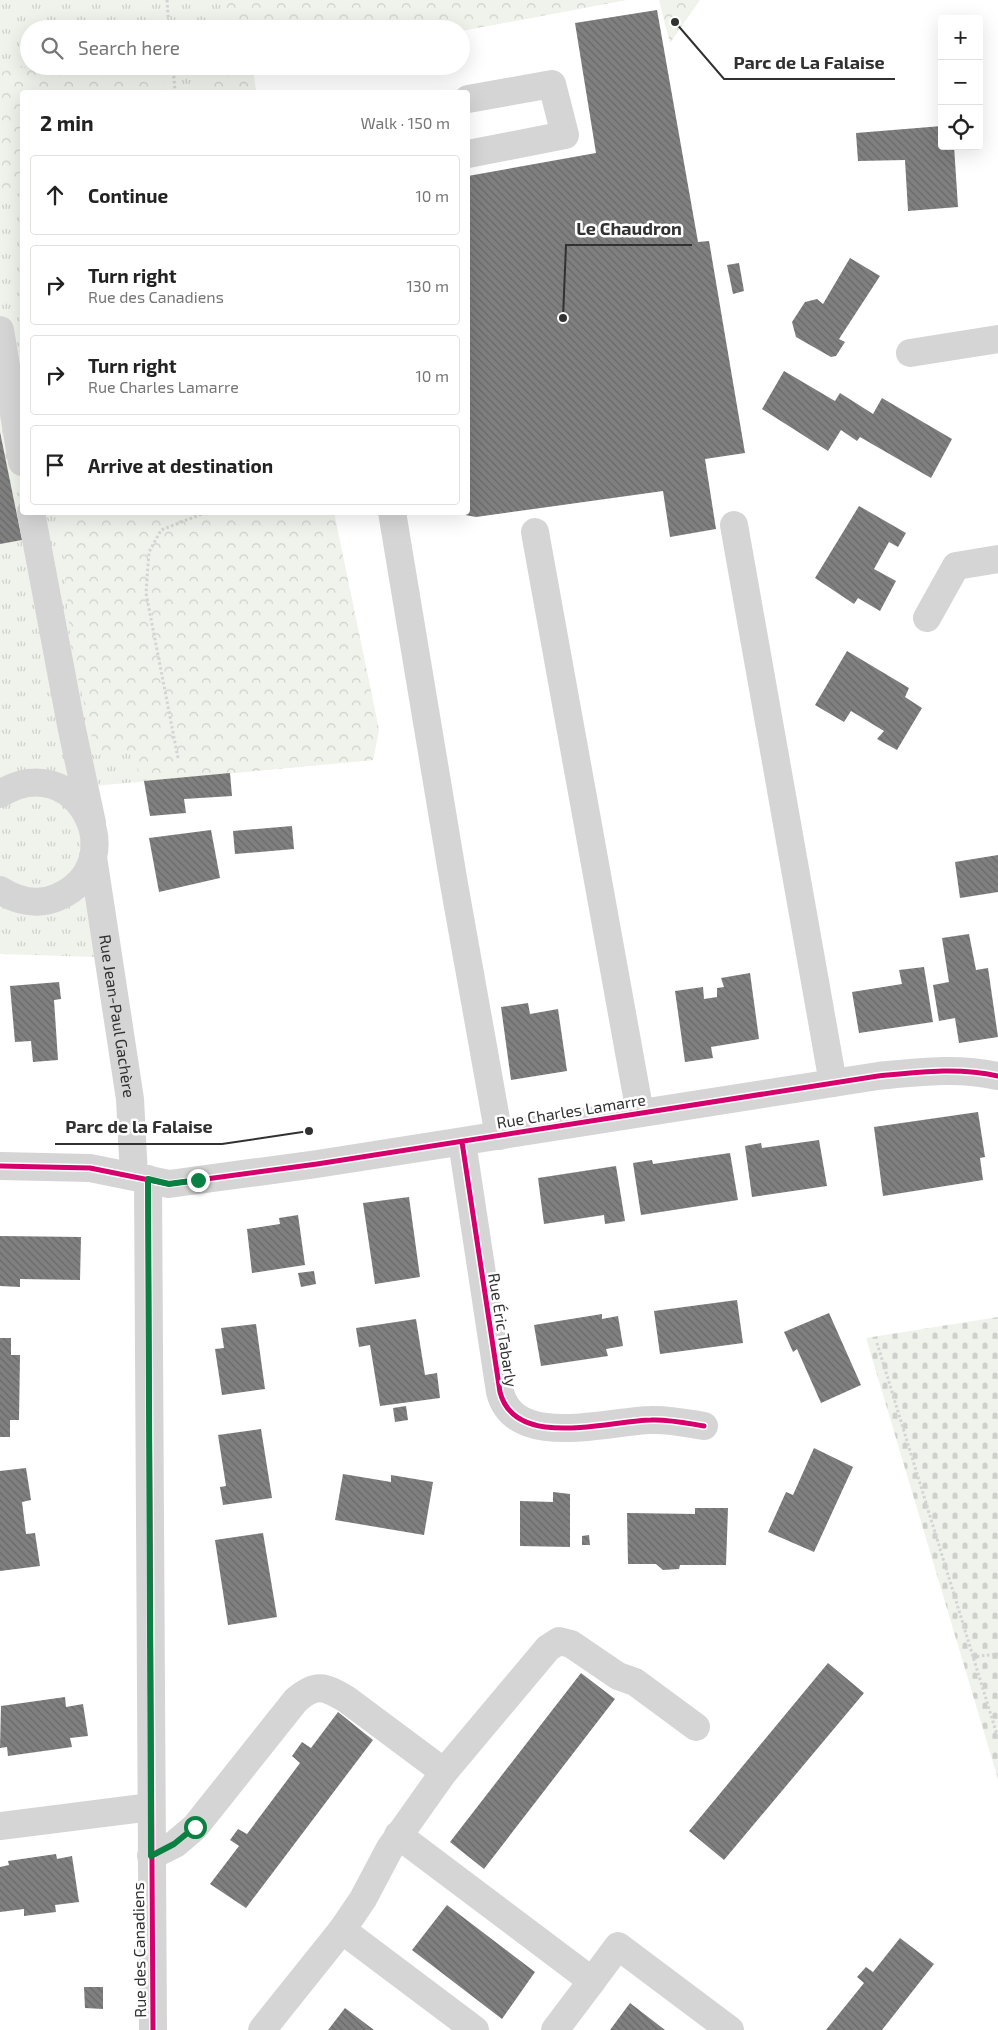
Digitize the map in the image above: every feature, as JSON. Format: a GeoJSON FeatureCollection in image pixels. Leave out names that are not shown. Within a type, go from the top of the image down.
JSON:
{"type":"FeatureCollection","features":[{"type":"Feature","properties":{"kind":"street"},"geometry":{"type":"LineString","coordinates":[[470,99],[552,84],[565,135],[470,154]]}},
{"type":"Feature","properties":{"kind":"street"},"geometry":{"type":"LineString","coordinates":[[0,330],[20,450]]}},
{"type":"Feature","properties":{"kind":"street"},"geometry":{"type":"LineString","coordinates":[[910,353],[998,339]]}},
{"type":"Feature","properties":{"kind":"street","name":"Rue Jean-Paul Gachère"},"geometry":{"type":"LineString","coordinates":[[32,515],[71,725],[95,840],[93,857],[141,1178]]}},
{"type":"Feature","properties":{"kind":"street"},"geometry":{"type":"LineString","coordinates":[[392,515],[455,893],[499,1136]]}},
{"type":"Feature","properties":{"kind":"street"},"geometry":{"type":"LineString","coordinates":[[734,525],[833,1083]]}},
{"type":"Feature","properties":{"kind":"street"},"geometry":{"type":"LineString","coordinates":[[535,532],[640,1113]]}},
{"type":"Feature","properties":{"kind":"street"},"geometry":{"type":"LineString","coordinates":[[927,618],[956,566],[998,559]]}},
{"type":"Feature","properties":{"kind":"street"},"geometry":{"type":"LineString","coordinates":[[0,794],[20,784],[33,782],[58,787],[79,801],[92,823]]}},
{"type":"Feature","properties":{"kind":"street"},"geometry":{"type":"LineString","coordinates":[[0,890],[10,896],[32,902],[55,898],[75,887],[89,868],[93,857]]}},
{"type":"Feature","properties":{"kind":"street","name":"Rue Charles Lamarre"},"geometry":{"type":"LineString","coordinates":[[0,1166],[90,1168],[169,1184],[462,1142],[878,1076],[950,1070],[976,1071],[998,1076]]}},
{"type":"Feature","properties":{"kind":"street","name":"Rue Éric Tabarly"},"geometry":{"type":"LineString","coordinates":[[462,1142],[500,1392],[503,1403],[510,1413],[520,1420],[548,1428],[652,1420],[704,1426]]}},
{"type":"Feature","properties":{"kind":"street","name":"Rue des Canadiens"},"geometry":{"type":"LineString","coordinates":[[141,1178],[151,1807],[152,2030]]}},
{"type":"Feature","properties":{"kind":"street"},"geometry":{"type":"LineString","coordinates":[[262,2030],[342,1930],[398,1835],[444,1772],[548,1648],[559,1641],[571,1644],[618,1676],[636,1682],[696,1727]]}},
{"type":"Feature","properties":{"kind":"street"},"geometry":{"type":"LineString","coordinates":[[151,1856],[186,1836],[296,1700],[305,1692],[317,1687],[332,1691],[346,1699],[444,1772]]}},
{"type":"Feature","properties":{"kind":"street"},"geometry":{"type":"LineString","coordinates":[[0,1826],[151,1807]]}},
{"type":"Feature","properties":{"kind":"street"},"geometry":{"type":"LineString","coordinates":[[398,1835],[592,1980]]}},
{"type":"Feature","properties":{"kind":"street"},"geometry":{"type":"LineString","coordinates":[[342,1930],[475,2030]]}},
{"type":"Feature","properties":{"kind":"street"},"geometry":{"type":"LineString","coordinates":[[555,2030],[618,1946],[730,2030]]}},
{"type":"Feature","properties":{"kind":"path"},"geometry":{"type":"LineString","coordinates":[[167,0],[169,20]]}},
{"type":"Feature","properties":{"kind":"path"},"geometry":{"type":"LineString","coordinates":[[174,75],[175,90]]}},
{"type":"Feature","properties":{"kind":"path"},"geometry":{"type":"LineString","coordinates":[[178,758],[146,593],[150,552],[161,530],[199,515]]}},
{"type":"Feature","properties":{"kind":"path"},"geometry":{"type":"LineString","coordinates":[[877,1343],[998,1738]]}},
{"type":"Feature","properties":{"kind":"path"},"geometry":{"type":"LineString","coordinates":[[972,1658],[998,1654]]}},
{"type":"Feature","properties":{"kind":"green space"},"geometry":{"type":"Polygon","coordinates":[[[0,0],[626,0],[470,29],[470,20],[20,20],[20,75],[254,75],[256,90],[20,90],[20,515],[334,515],[379,730],[373,760],[94,786],[95,957],[0,954],[0,0]]]}},
{"type":"Feature","properties":{"kind":"green space"},"geometry":{"type":"Polygon","coordinates":[[[225,0],[626,0],[470,29],[470,20],[227,20],[225,0]]]}},
{"type":"Feature","properties":{"kind":"green space"},"geometry":{"type":"Polygon","coordinates":[[[659,0],[700,0],[670,43],[659,0]]]}},
{"type":"Feature","properties":{"kind":"green space"},"geometry":{"type":"Polygon","coordinates":[[[14,67],[20,67],[20,75],[120,75],[160,78],[167,90],[20,90],[20,193],[0,195],[0,73],[14,67]]]}},
{"type":"Feature","properties":{"kind":"green space"},"geometry":{"type":"Polygon","coordinates":[[[202,75],[254,75],[256,90],[207,90],[202,75]]]}},
{"type":"Feature","properties":{"kind":"green space"},"geometry":{"type":"Polygon","coordinates":[[[60,515],[334,515],[379,730],[373,760],[144,781],[129,752],[96,755],[71,648],[60,515]]]}},
{"type":"Feature","properties":{"kind":"green space"},"geometry":{"type":"Polygon","coordinates":[[[998,1317],[998,1779],[866,1338],[998,1317]]]}},
{"type":"Feature","properties":{"kind":"building"},"geometry":{"type":"Polygon","coordinates":[[[657,10],[698,242],[709,241],[745,453],[705,459],[716,529],[670,537],[663,491],[476,517],[465,515],[470,515],[470,176],[596,153],[575,23],[657,10]]]}},
{"type":"Feature","properties":{"kind":"building"},"geometry":{"type":"Polygon","coordinates":[[[938,126],[938,150],[954,150],[958,207],[908,211],[905,160],[858,161],[856,133],[938,126]]]}},
{"type":"Feature","properties":{"kind":"building"},"geometry":{"type":"Polygon","coordinates":[[[850,258],[880,276],[839,339],[845,342],[836,356],[831,357],[796,337],[792,322],[805,302],[817,299],[823,304],[850,258]]]}},
{"type":"Feature","properties":{"kind":"building"},"geometry":{"type":"Polygon","coordinates":[[[739,263],[744,291],[733,294],[727,265],[739,263]]]}},
{"type":"Feature","properties":{"kind":"building"},"geometry":{"type":"Polygon","coordinates":[[[784,371],[835,401],[840,393],[873,414],[882,398],[952,439],[931,478],[860,437],[857,441],[841,430],[828,451],[762,409],[784,371]]]}},
{"type":"Feature","properties":{"kind":"building"},"geometry":{"type":"Polygon","coordinates":[[[0,432],[22,540],[0,544],[0,432]]]}},
{"type":"Feature","properties":{"kind":"building"},"geometry":{"type":"Polygon","coordinates":[[[859,506],[906,533],[898,547],[889,542],[874,569],[896,581],[880,611],[858,598],[854,604],[815,578],[859,506]]]}},
{"type":"Feature","properties":{"kind":"building"},"geometry":{"type":"Polygon","coordinates":[[[847,651],[909,688],[905,697],[922,708],[897,750],[877,739],[884,731],[851,711],[844,722],[815,705],[847,651]]]}},
{"type":"Feature","properties":{"kind":"building"},"geometry":{"type":"Polygon","coordinates":[[[230,773],[232,796],[184,799],[186,813],[150,816],[144,781],[230,773]]]}},
{"type":"Feature","properties":{"kind":"building"},"geometry":{"type":"Polygon","coordinates":[[[292,826],[294,849],[235,854],[233,831],[292,826]]]}},
{"type":"Feature","properties":{"kind":"building"},"geometry":{"type":"Polygon","coordinates":[[[211,830],[220,878],[159,892],[149,838],[211,830]]]}},
{"type":"Feature","properties":{"kind":"building"},"geometry":{"type":"Polygon","coordinates":[[[998,855],[998,892],[960,898],[955,862],[998,855]]]}},
{"type":"Feature","properties":{"kind":"building"},"geometry":{"type":"Polygon","coordinates":[[[969,934],[976,970],[988,968],[998,1037],[959,1043],[955,1018],[939,1021],[933,985],[949,982],[942,938],[969,934]]]}},
{"type":"Feature","properties":{"kind":"building"},"geometry":{"type":"Polygon","coordinates":[[[924,967],[933,1022],[859,1033],[852,992],[902,984],[899,970],[924,967]]]}},
{"type":"Feature","properties":{"kind":"building"},"geometry":{"type":"Polygon","coordinates":[[[750,973],[759,1039],[711,1047],[713,1058],[685,1062],[675,991],[703,987],[704,999],[717,997],[717,988],[724,987],[721,978],[750,973]]]}},
{"type":"Feature","properties":{"kind":"building"},"geometry":{"type":"Polygon","coordinates":[[[59,982],[61,999],[54,1000],[58,1060],[33,1062],[31,1041],[15,1042],[10,986],[59,982]]]}},
{"type":"Feature","properties":{"kind":"building"},"geometry":{"type":"Polygon","coordinates":[[[528,1003],[530,1014],[558,1009],[567,1071],[511,1080],[501,1007],[528,1003]]]}},
{"type":"Feature","properties":{"kind":"building"},"geometry":{"type":"Polygon","coordinates":[[[978,1112],[985,1157],[980,1158],[983,1180],[883,1196],[874,1127],[978,1112]]]}},
{"type":"Feature","properties":{"kind":"building"},"geometry":{"type":"Polygon","coordinates":[[[819,1140],[827,1186],[752,1197],[745,1146],[761,1143],[762,1148],[819,1140]]]}},
{"type":"Feature","properties":{"kind":"building"},"geometry":{"type":"Polygon","coordinates":[[[730,1153],[738,1200],[641,1215],[633,1163],[652,1160],[653,1164],[730,1153]]]}},
{"type":"Feature","properties":{"kind":"building"},"geometry":{"type":"Polygon","coordinates":[[[616,1166],[625,1221],[605,1224],[604,1215],[544,1224],[538,1178],[616,1166]]]}},
{"type":"Feature","properties":{"kind":"building"},"geometry":{"type":"Polygon","coordinates":[[[409,1197],[420,1277],[375,1284],[363,1203],[409,1197]]]}},
{"type":"Feature","properties":{"kind":"building"},"geometry":{"type":"Polygon","coordinates":[[[298,1215],[305,1265],[252,1273],[247,1229],[280,1224],[279,1218],[298,1215]]]}},
{"type":"Feature","properties":{"kind":"building"},"geometry":{"type":"Polygon","coordinates":[[[0,1236],[81,1237],[80,1280],[20,1279],[20,1287],[0,1286],[0,1236]]]}},
{"type":"Feature","properties":{"kind":"building"},"geometry":{"type":"Polygon","coordinates":[[[314,1271],[316,1284],[301,1287],[298,1273],[314,1271]]]}},
{"type":"Feature","properties":{"kind":"building"},"geometry":{"type":"Polygon","coordinates":[[[737,1300],[743,1343],[660,1354],[654,1311],[737,1300]]]}},
{"type":"Feature","properties":{"kind":"building"},"geometry":{"type":"Polygon","coordinates":[[[829,1313],[861,1385],[821,1403],[797,1349],[793,1352],[784,1332],[829,1313]]]}},
{"type":"Feature","properties":{"kind":"building"},"geometry":{"type":"Polygon","coordinates":[[[602,1314],[602,1319],[618,1316],[623,1346],[606,1349],[608,1356],[541,1366],[534,1325],[602,1314]]]}},
{"type":"Feature","properties":{"kind":"building"},"geometry":{"type":"Polygon","coordinates":[[[416,1319],[425,1375],[437,1373],[440,1398],[380,1406],[370,1345],[359,1347],[356,1328],[416,1319]]]}},
{"type":"Feature","properties":{"kind":"building"},"geometry":{"type":"Polygon","coordinates":[[[256,1324],[265,1389],[222,1395],[215,1349],[224,1348],[221,1328],[256,1324]]]}},
{"type":"Feature","properties":{"kind":"building"},"geometry":{"type":"Polygon","coordinates":[[[0,1338],[11,1338],[11,1355],[20,1355],[19,1420],[10,1420],[10,1437],[0,1437],[0,1338]]]}},
{"type":"Feature","properties":{"kind":"building"},"geometry":{"type":"Polygon","coordinates":[[[406,1406],[408,1420],[395,1422],[393,1408],[406,1406]]]}},
{"type":"Feature","properties":{"kind":"building"},"geometry":{"type":"Polygon","coordinates":[[[261,1429],[272,1498],[223,1505],[220,1487],[226,1486],[218,1435],[261,1429]]]}},
{"type":"Feature","properties":{"kind":"building"},"geometry":{"type":"Polygon","coordinates":[[[814,1448],[853,1467],[814,1552],[768,1532],[786,1492],[793,1495],[814,1448]]]}},
{"type":"Feature","properties":{"kind":"building"},"geometry":{"type":"Polygon","coordinates":[[[26,1468],[31,1500],[22,1502],[26,1534],[35,1533],[40,1566],[0,1571],[0,1471],[26,1468]]]}},
{"type":"Feature","properties":{"kind":"building"},"geometry":{"type":"Polygon","coordinates":[[[343,1474],[391,1482],[391,1475],[433,1482],[424,1535],[335,1520],[343,1474]]]}},
{"type":"Feature","properties":{"kind":"building"},"geometry":{"type":"Polygon","coordinates":[[[553,1492],[570,1494],[570,1547],[520,1546],[520,1501],[553,1502],[553,1492]]]}},
{"type":"Feature","properties":{"kind":"building"},"geometry":{"type":"Polygon","coordinates":[[[695,1508],[728,1508],[726,1565],[680,1565],[679,1569],[663,1570],[656,1564],[628,1564],[627,1513],[695,1514],[695,1508]]]}},
{"type":"Feature","properties":{"kind":"building"},"geometry":{"type":"Polygon","coordinates":[[[263,1533],[277,1617],[228,1625],[215,1540],[263,1533]]]}},
{"type":"Feature","properties":{"kind":"building"},"geometry":{"type":"Polygon","coordinates":[[[589,1535],[590,1545],[582,1545],[582,1536],[589,1535]]]}},
{"type":"Feature","properties":{"kind":"building"},"geometry":{"type":"Polygon","coordinates":[[[828,1663],[864,1693],[724,1860],[689,1831],[828,1663]]]}},
{"type":"Feature","properties":{"kind":"building"},"geometry":{"type":"Polygon","coordinates":[[[581,1673],[615,1699],[484,1869],[450,1842],[581,1673]]]}},
{"type":"Feature","properties":{"kind":"building"},"geometry":{"type":"Polygon","coordinates":[[[65,1697],[66,1707],[83,1704],[88,1736],[70,1738],[72,1747],[8,1756],[7,1747],[0,1748],[1,1706],[65,1697]]]}},
{"type":"Feature","properties":{"kind":"building"},"geometry":{"type":"Polygon","coordinates":[[[338,1712],[373,1740],[246,1908],[210,1884],[239,1846],[230,1840],[238,1829],[247,1834],[300,1763],[292,1756],[302,1742],[311,1748],[338,1712]]]}},
{"type":"Feature","properties":{"kind":"building"},"geometry":{"type":"Polygon","coordinates":[[[56,1854],[57,1859],[72,1856],[79,1902],[55,1905],[56,1912],[24,1916],[24,1909],[0,1912],[0,1867],[9,1865],[8,1861],[56,1854]]]}},
{"type":"Feature","properties":{"kind":"building"},"geometry":{"type":"Polygon","coordinates":[[[447,1905],[535,1972],[502,2019],[412,1950],[447,1905]]]}},
{"type":"Feature","properties":{"kind":"building"},"geometry":{"type":"Polygon","coordinates":[[[900,1938],[934,1964],[882,2030],[826,2030],[864,1983],[857,1977],[866,1967],[873,1972],[900,1938]]]}},
{"type":"Feature","properties":{"kind":"building"},"geometry":{"type":"Polygon","coordinates":[[[84,1987],[103,1987],[103,2009],[85,2008],[84,1987]]]}},
{"type":"Feature","properties":{"kind":"building"},"geometry":{"type":"Polygon","coordinates":[[[630,2003],[665,2030],[610,2030],[630,2003]]]}},
{"type":"Feature","properties":{"kind":"building"},"geometry":{"type":"Polygon","coordinates":[[[345,2008],[374,2030],[328,2030],[345,2008]]]}},
{"type":"Feature","properties":{"kind":"cycle path"},"geometry":{"type":"LineString","coordinates":[[0,1166],[90,1168],[169,1184],[317,1164],[878,1076],[953,1071],[998,1076]]}},
{"type":"Feature","properties":{"kind":"cycle path"},"geometry":{"type":"LineString","coordinates":[[462,1142],[500,1392],[509,1410],[524,1421],[543,1427],[588,1427],[632,1421],[657,1420],[704,1426]]}},
{"type":"Feature","properties":{"kind":"cycle path"},"geometry":{"type":"LineString","coordinates":[[148,1179],[153,2030]]}},
{"type":"Feature","properties":{"kind":"place","name":"Parc de La Falaise"},"geometry":{"type":"Point","coordinates":[675,22]}},
{"type":"Feature","properties":{"kind":"place","name":"Le Chaudron"},"geometry":{"type":"Point","coordinates":[563,318]}},
{"type":"Feature","properties":{"kind":"place","name":"Parc de la Falaise"},"geometry":{"type":"Point","coordinates":[309,1131]}},
{"type":"Feature","properties":{"kind":"route"},"geometry":{"type":"LineString","coordinates":[[195,1827],[174,1844],[151,1856],[150,1220],[148,1179],[169,1184],[198,1180]]}}]}
